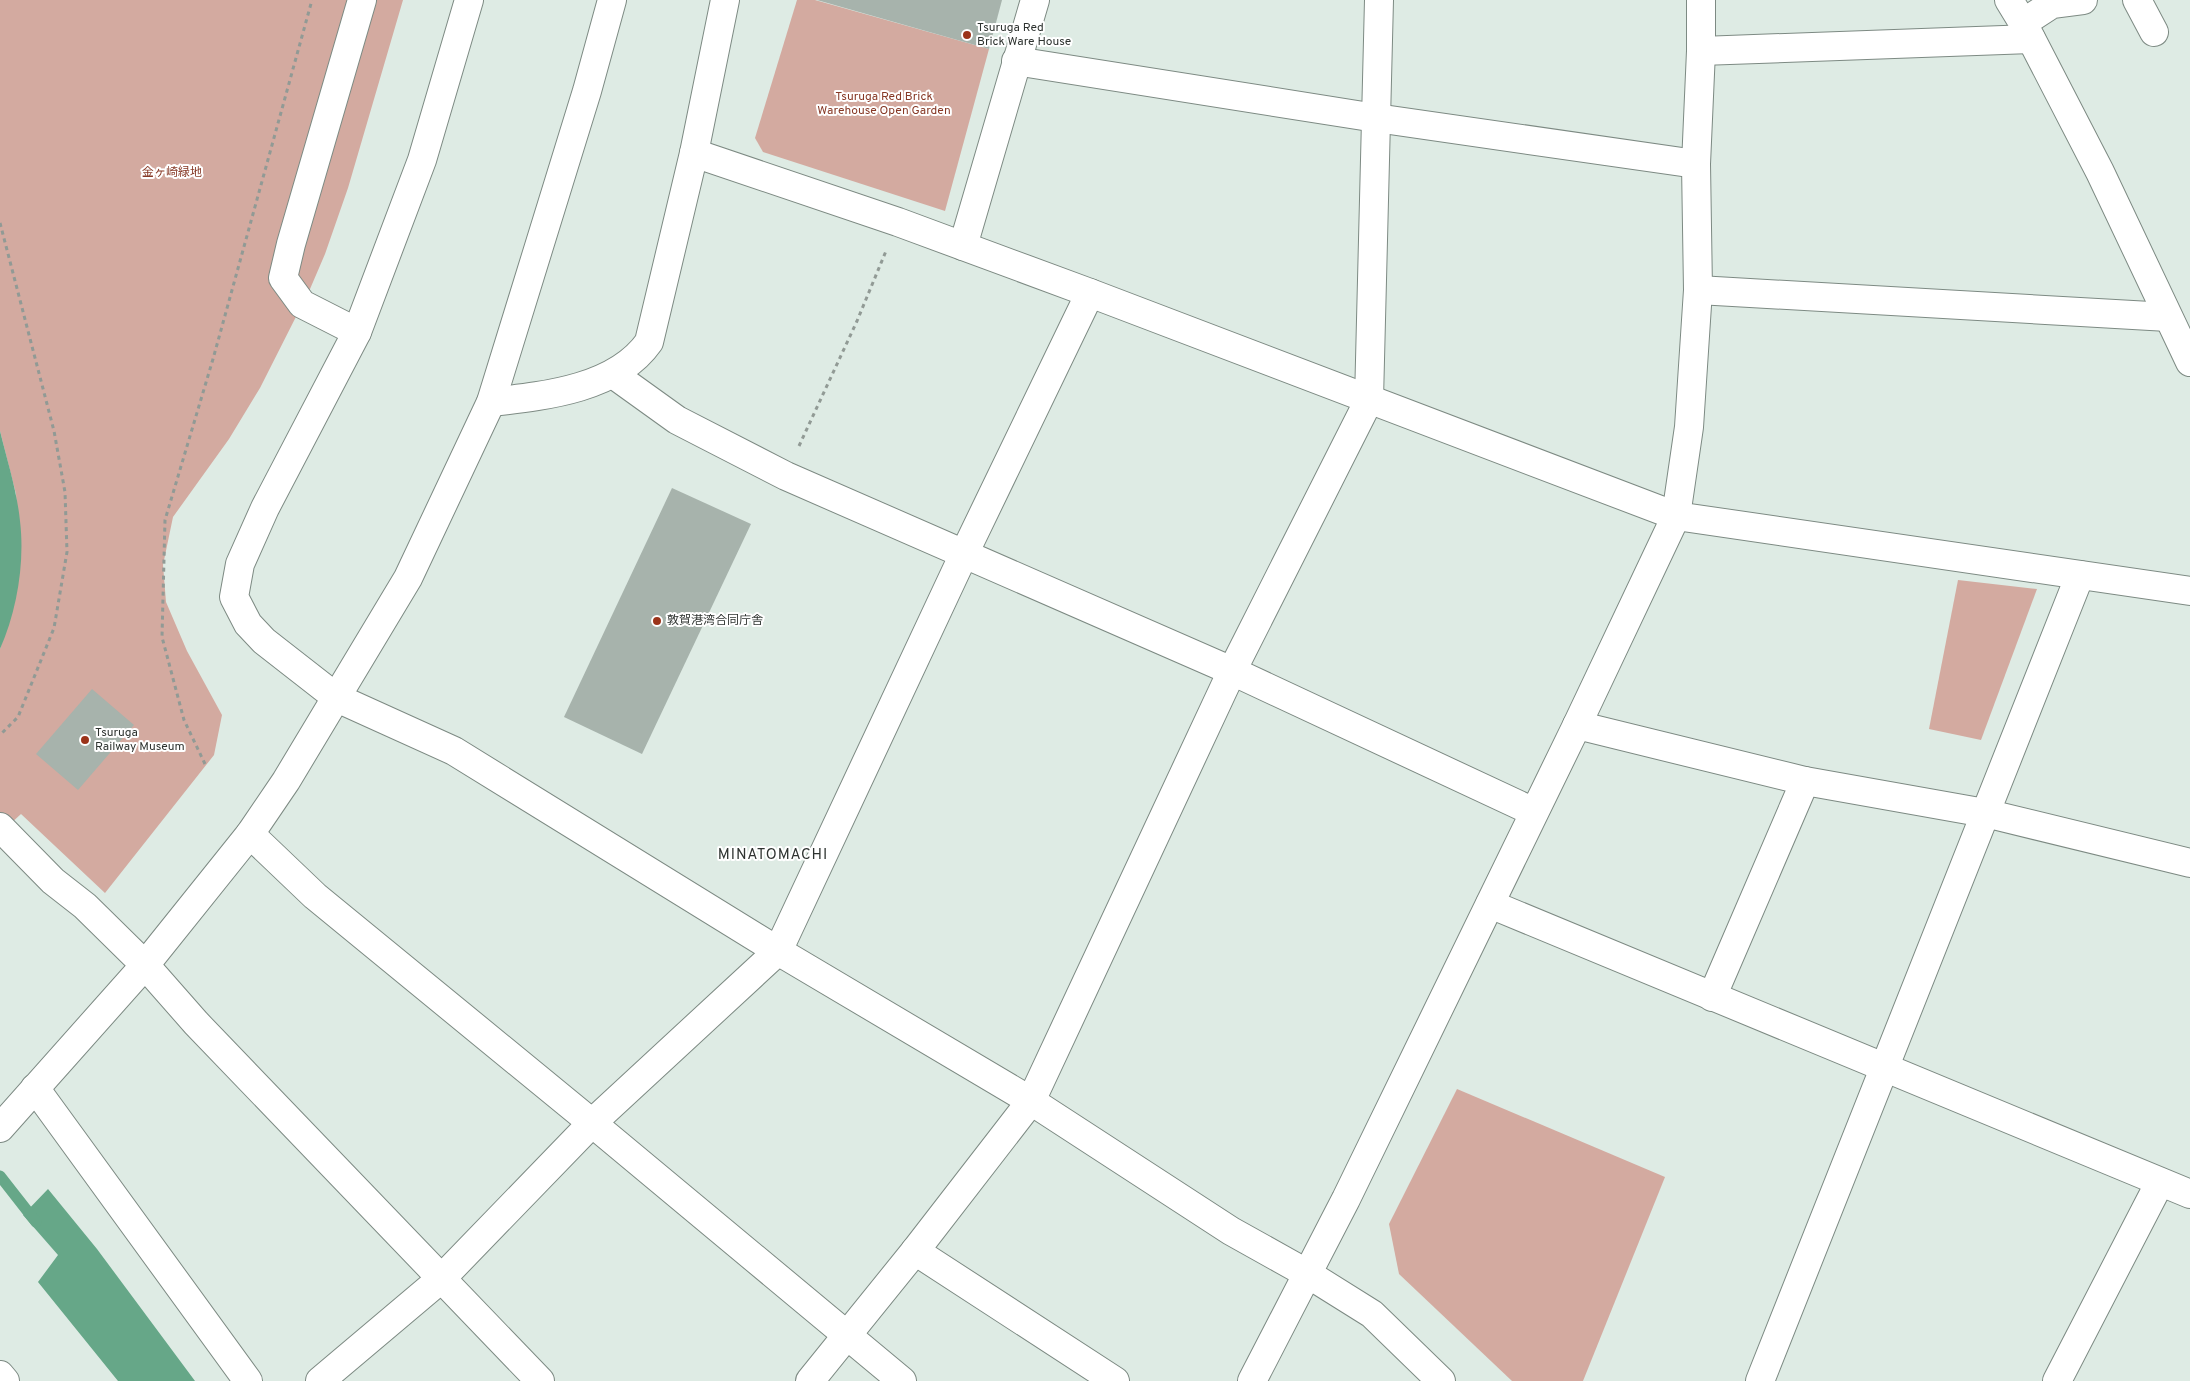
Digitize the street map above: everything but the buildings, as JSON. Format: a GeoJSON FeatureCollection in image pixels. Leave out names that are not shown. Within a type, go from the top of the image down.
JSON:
{"type":"FeatureCollection","features":[{"type":"Feature","properties":{"kind":"street"},"geometry":{"type":"LineString","coordinates":[[357,332],[302,304],[283,278],[362,0]]}},
{"type":"Feature","properties":{"kind":"street"},"geometry":{"type":"LineString","coordinates":[[469,0],[422,160],[357,332],[262,516],[240,564],[234,597],[248,624],[264,641],[337,698],[454,751],[778,951],[1031,1101],[1231,1231],[1308,1274],[1372,1314],[1441,1381]]}},
{"type":"Feature","properties":{"kind":"street"},"geometry":{"type":"LineString","coordinates":[[0,1128],[145,965],[250,834],[286,781],[408,578],[491,402],[587,91],[612,0]]}},
{"type":"Feature","properties":{"kind":"street"},"geometry":{"type":"LineString","coordinates":[[491,402],[551,395],[613,374],[641,353],[649,342],[694,153],[725,0]]}},
{"type":"Feature","properties":{"kind":"street"},"geometry":{"type":"LineString","coordinates":[[963,246],[1035,0]]}},
{"type":"Feature","properties":{"kind":"street"},"geometry":{"type":"LineString","coordinates":[[810,1381],[1031,1101],[1232,671],[1369,400],[1379,0]]}},
{"type":"Feature","properties":{"kind":"street"},"geometry":{"type":"LineString","coordinates":[[1252,1381],[1308,1274],[1490,904],[1676,516],[1689,427],[1698,290],[1696,164],[1701,50],[1701,0]]}},
{"type":"Feature","properties":{"kind":"street"},"geometry":{"type":"LineString","coordinates":[[2009,0],[2100,172],[2190,362]]}},
{"type":"Feature","properties":{"kind":"street"},"geometry":{"type":"LineString","coordinates":[[1701,50],[2027,31],[2052,4],[2083,0]]}},
{"type":"Feature","properties":{"kind":"street"},"geometry":{"type":"LineString","coordinates":[[2137,0],[2154,32]]}},
{"type":"Feature","properties":{"kind":"street"},"geometry":{"type":"LineString","coordinates":[[1016,61],[1376,118],[1696,164]]}},
{"type":"Feature","properties":{"kind":"street"},"geometry":{"type":"LineString","coordinates":[[694,153],[963,246],[1676,516],[2190,591]]}},
{"type":"Feature","properties":{"kind":"street"},"geometry":{"type":"LineString","coordinates":[[1698,290],[2168,317]]}},
{"type":"Feature","properties":{"kind":"street"},"geometry":{"type":"LineString","coordinates":[[320,1381],[442,1278],[592,1123],[778,951],[964,554],[1090,293]]}},
{"type":"Feature","properties":{"kind":"street"},"geometry":{"type":"LineString","coordinates":[[613,374],[677,420],[786,476],[1232,671],[1534,812]]}},
{"type":"Feature","properties":{"kind":"street"},"geometry":{"type":"LineString","coordinates":[[1760,1381],[1886,1068],[1984,813],[2080,575]]}},
{"type":"Feature","properties":{"kind":"street"},"geometry":{"type":"LineString","coordinates":[[1577,725],[1805,781],[1984,813],[2190,863]]}},
{"type":"Feature","properties":{"kind":"street"},"geometry":{"type":"LineString","coordinates":[[1712,997],[1805,781]]}},
{"type":"Feature","properties":{"kind":"street"},"geometry":{"type":"LineString","coordinates":[[0,827],[53,881],[86,906],[145,965],[196,1023],[540,1381]]}},
{"type":"Feature","properties":{"kind":"street"},"geometry":{"type":"LineString","coordinates":[[250,834],[315,896],[902,1381]]}},
{"type":"Feature","properties":{"kind":"street"},"geometry":{"type":"LineString","coordinates":[[1490,904],[2190,1194]]}},
{"type":"Feature","properties":{"kind":"street"},"geometry":{"type":"LineString","coordinates":[[30,1095],[248,1381]]}},
{"type":"Feature","properties":{"kind":"street"},"geometry":{"type":"LineString","coordinates":[[2057,1381],[2160,1182]]}},
{"type":"Feature","properties":{"kind":"street"},"geometry":{"type":"LineString","coordinates":[[915,1250],[1115,1381]]}},
{"type":"Feature","properties":{"kind":"street"},"geometry":{"type":"LineString","coordinates":[[0,1375],[5,1381]]}},
{"type":"Feature","properties":{"kind":"path"},"geometry":{"type":"LineString","coordinates":[[205,764],[184,720],[162,637],[165,520],[312,0]]}},
{"type":"Feature","properties":{"kind":"path"},"geometry":{"type":"LineString","coordinates":[[786,476],[857,321],[898,222]]}},
{"type":"Feature","properties":{"kind":"path"},"geometry":{"type":"LineString","coordinates":[[0,223],[54,431],[65,492],[67,552],[54,628],[18,717],[0,735]]}},
{"type":"Feature","properties":{"kind":"green space","name":"金ヶ崎緑地"},"geometry":{"type":"Polygon","coordinates":[[[0,0],[403,0],[348,188],[325,254],[310,289],[260,388],[229,439],[173,517],[163,565],[166,602],[187,651],[222,715],[214,755],[105,893],[21,814],[8,826],[0,818],[0,649],[12,612],[20,564],[16,494],[0,431],[0,0]]]}},
{"type":"Feature","properties":{"kind":"green space","name":"Tsuruga Red Brick Warehouse Open Garden"},"geometry":{"type":"Polygon","coordinates":[[[797,0],[815,0],[989,49],[945,211],[763,152],[755,138],[797,0]]]}},
{"type":"Feature","properties":{"kind":"green space"},"geometry":{"type":"Polygon","coordinates":[[[1958,580],[2037,589],[1981,740],[1929,729],[1958,580]]]}},
{"type":"Feature","properties":{"kind":"green space"},"geometry":{"type":"Polygon","coordinates":[[[1457,1089],[1665,1177],[1583,1381],[1512,1381],[1399,1274],[1389,1224],[1457,1089]]]}},
{"type":"Feature","properties":{"kind":"shaded area"},"geometry":{"type":"Polygon","coordinates":[[[0,431],[17,498],[21,553],[15,603],[0,649],[0,431]]]}},
{"type":"Feature","properties":{"kind":"shaded area"},"geometry":{"type":"Polygon","coordinates":[[[48,1189],[97,1249],[195,1381],[118,1381],[38,1282],[58,1255],[23,1215],[48,1189]]]}},
{"type":"Feature","properties":{"kind":"waterway"},"geometry":{"type":"LineString","coordinates":[[0,1176],[36,1222]]}},
{"type":"Feature","properties":{"kind":"place","name":"Tsuruga Red Brick Ware House"},"geometry":{"type":"Point","coordinates":[967,35]}},
{"type":"Feature","properties":{"kind":"place","name":"敦賀港湾合同庁舎"},"geometry":{"type":"Point","coordinates":[657,621]}},
{"type":"Feature","properties":{"kind":"place","name":"Tsuruga Railway Museum"},"geometry":{"type":"Point","coordinates":[85,740]}},
{"type":"Feature","properties":{"kind":"district","name":"MINATOMACHI"},"geometry":{"type":"Point","coordinates":[773,855]}}]}
